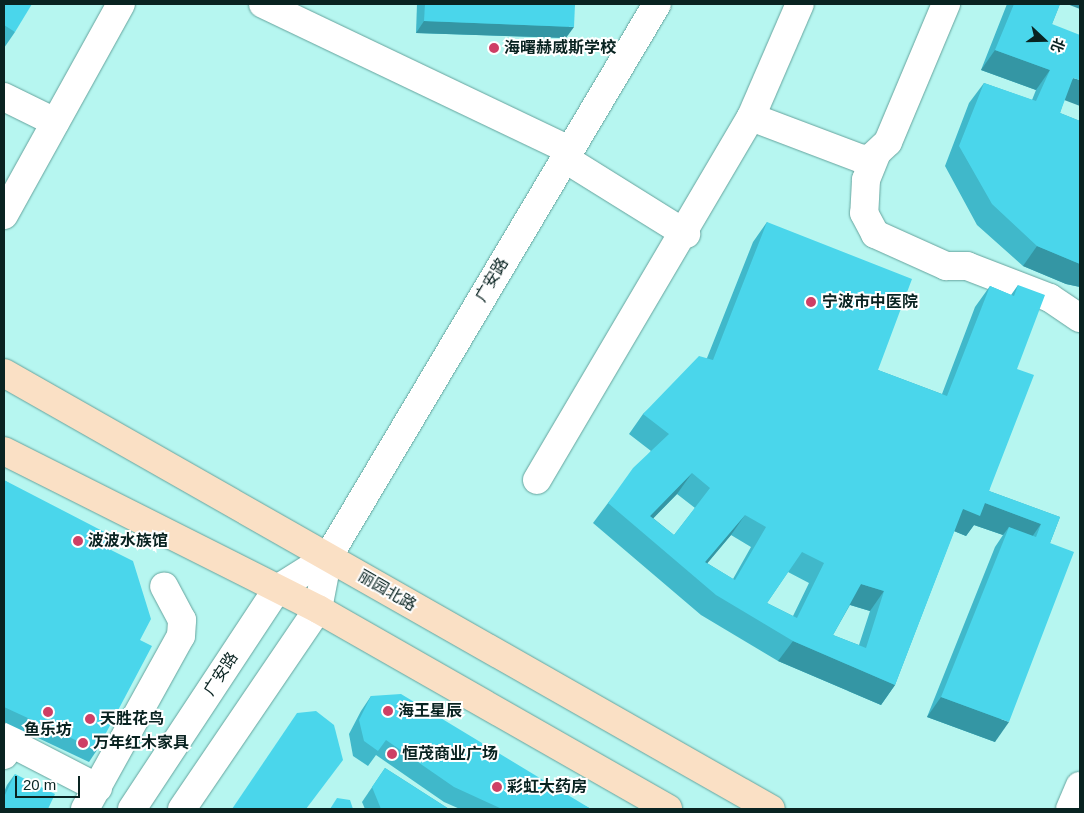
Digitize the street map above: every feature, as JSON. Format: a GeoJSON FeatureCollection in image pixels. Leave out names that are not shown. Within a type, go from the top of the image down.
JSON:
{"type":"FeatureCollection","features":[{"type":"Feature","properties":{"kind":"main road","name":"丽园北路"},"geometry":{"type":"LineString","coordinates":[[4,373],[771,809]]}},
{"type":"Feature","properties":{"kind":"main road"},"geometry":{"type":"LineString","coordinates":[[4,451],[318,609],[668,809]]}},
{"type":"Feature","properties":{"kind":"street"},"geometry":{"type":"LineString","coordinates":[[4,214],[121,4]]}},
{"type":"Feature","properties":{"kind":"street"},"geometry":{"type":"LineString","coordinates":[[263,4],[567,154],[686,234]]}},
{"type":"Feature","properties":{"kind":"street","name":"广安路"},"geometry":{"type":"LineString","coordinates":[[182,809],[318,609],[328,558],[657,4]]}},
{"type":"Feature","properties":{"kind":"street"},"geometry":{"type":"LineString","coordinates":[[538,480],[686,234],[751,117],[800,4]]}},
{"type":"Feature","properties":{"kind":"street"},"geometry":{"type":"LineString","coordinates":[[946,4],[888,142],[876,155],[866,180],[864,213],[875,234],[946,266],[967,266],[1050,298],[1080,318]]}},
{"type":"Feature","properties":{"kind":"street"},"geometry":{"type":"LineString","coordinates":[[4,97],[55,122]]}},
{"type":"Feature","properties":{"kind":"street"},"geometry":{"type":"LineString","coordinates":[[751,117],[862,160],[876,155]]}},
{"type":"Feature","properties":{"kind":"street","name":"广安路"},"geometry":{"type":"LineString","coordinates":[[132,809],[277,589],[328,558]]}},
{"type":"Feature","properties":{"kind":"street"},"geometry":{"type":"LineString","coordinates":[[47,674],[7,749],[92,799],[180,636],[182,620],[164,586]]}},
{"type":"Feature","properties":{"kind":"street"},"geometry":{"type":"LineString","coordinates":[[1070,809],[1080,786]]}},
{"type":"Feature","properties":{"kind":"building"},"geometry":{"type":"Polygon","coordinates":[[[4,4],[32,4],[15,32],[4,25],[4,4]]]}},
{"type":"Feature","properties":{"kind":"building"},"geometry":{"type":"Polygon","coordinates":[[[425,4],[575,4],[574,27],[424,21],[425,4]]]}},
{"type":"Feature","properties":{"kind":"building"},"geometry":{"type":"Polygon","coordinates":[[[1014,4],[1060,4],[1052,24],[1080,35],[1080,80],[1073,78],[1060,113],[1080,121],[1080,264],[1037,246],[992,204],[959,146],[984,83],[1036,101],[1050,70],[995,50],[1014,4]]]}},
{"type":"Feature","properties":{"kind":"building"},"geometry":{"type":"Polygon","coordinates":[[[767,222],[912,279],[878,370],[947,396],[990,286],[1014,296],[1018,285],[1045,295],[1017,369],[1034,375],[989,491],[1060,517],[1050,543],[1074,552],[1009,722],[941,697],[1009,527],[1036,537],[1041,524],[985,503],[980,516],[963,509],[895,685],[793,641],[716,595],[608,503],[633,468],[669,434],[643,414],[699,356],[713,360],[767,222]],[[692,473],[650,516],[674,535],[710,488],[692,473]],[[745,515],[705,562],[735,580],[766,527],[745,515]],[[802,552],[767,603],[797,618],[824,563],[802,552]],[[861,584],[833,635],[866,648],[884,591],[861,584]]]}},
{"type":"Feature","properties":{"kind":"building"},"geometry":{"type":"Polygon","coordinates":[[[4,480],[118,539],[111,550],[133,561],[151,619],[140,640],[152,646],[97,750],[4,707],[4,480]]]}},
{"type":"Feature","properties":{"kind":"building"},"geometry":{"type":"Polygon","coordinates":[[[401,694],[591,809],[502,809],[454,787],[386,740],[378,751],[364,741],[359,720],[371,696],[401,694]]]}},
{"type":"Feature","properties":{"kind":"building"},"geometry":{"type":"Polygon","coordinates":[[[316,711],[334,725],[343,760],[306,809],[232,809],[297,713],[316,711]]]}},
{"type":"Feature","properties":{"kind":"building"},"geometry":{"type":"Polygon","coordinates":[[[385,768],[449,809],[381,809],[372,787],[385,768]]]}},
{"type":"Feature","properties":{"kind":"building"},"geometry":{"type":"Polygon","coordinates":[[[15,774],[55,794],[48,809],[4,809],[4,797],[15,774]]]}},
{"type":"Feature","properties":{"kind":"building"},"geometry":{"type":"Polygon","coordinates":[[[337,798],[350,800],[353,809],[330,809],[337,798]]]}},
{"type":"Feature","properties":{"kind":"place","name":"海曙赫威斯学校"},"geometry":{"type":"Point","coordinates":[494,48]}},
{"type":"Feature","properties":{"kind":"place","name":"宁波市中医院"},"geometry":{"type":"Point","coordinates":[811,302]}},
{"type":"Feature","properties":{"kind":"place","name":"波波水族馆"},"geometry":{"type":"Point","coordinates":[78,541]}},
{"type":"Feature","properties":{"kind":"place","name":"海王星辰"},"geometry":{"type":"Point","coordinates":[388,711]}},
{"type":"Feature","properties":{"kind":"place","name":"鱼乐坊"},"geometry":{"type":"Point","coordinates":[48,712]}},
{"type":"Feature","properties":{"kind":"place","name":"天胜花鸟"},"geometry":{"type":"Point","coordinates":[90,719]}},
{"type":"Feature","properties":{"kind":"place","name":"万年红木家具"},"geometry":{"type":"Point","coordinates":[83,743]}},
{"type":"Feature","properties":{"kind":"place","name":"恒茂商业广场"},"geometry":{"type":"Point","coordinates":[392,754]}},
{"type":"Feature","properties":{"kind":"place","name":"彩虹大药房"},"geometry":{"type":"Point","coordinates":[497,787]}}]}
